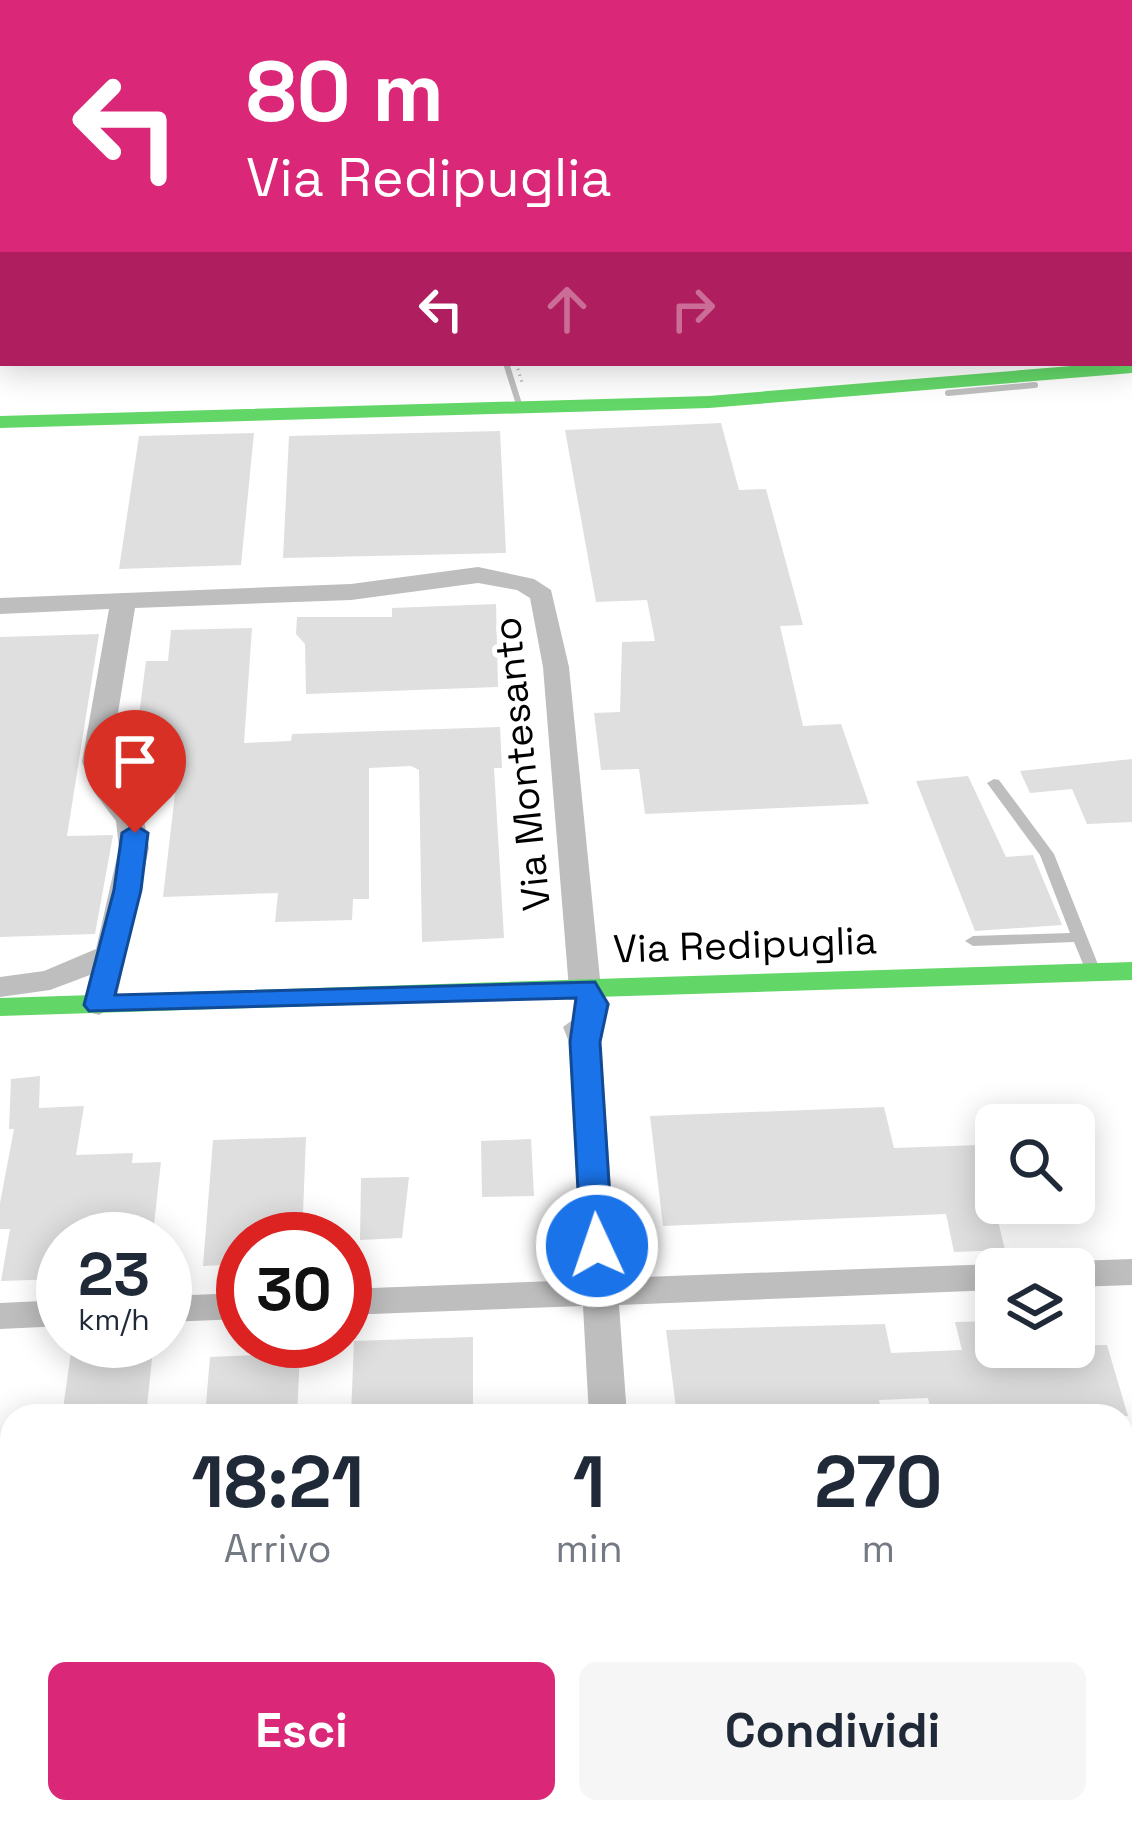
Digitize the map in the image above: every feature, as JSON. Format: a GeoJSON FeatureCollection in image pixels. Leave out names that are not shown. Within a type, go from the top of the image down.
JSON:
{"type":"FeatureCollection","features":[{"type":"Feature","properties":{"kind":"street"},"geometry":{"type":"LineString","coordinates":[[0,422],[530,408],[978,386],[1132,367]]}},
{"type":"Feature","properties":{"kind":"street","name":"Via Montesanto"},"geometry":{"type":"LineString","coordinates":[[0,606],[351,592],[478,575],[525,584],[542,595],[554,648],[585,989]]}},
{"type":"Feature","properties":{"kind":"street"},"geometry":{"type":"LineString","coordinates":[[99,1005],[134,848],[130,820],[108,792],[96,762],[123,601]]}},
{"type":"Feature","properties":{"kind":"street"},"geometry":{"type":"LineString","coordinates":[[0,987],[50,980],[107,956]]}},
{"type":"Feature","properties":{"kind":"street","name":"Via Redipuglia"},"geometry":{"type":"LineString","coordinates":[[0,1007],[1132,971]]}},
{"type":"Feature","properties":{"kind":"street"},"geometry":{"type":"LineString","coordinates":[[585,989],[575,1005],[585,1042],[607,1404]]}},
{"type":"Feature","properties":{"kind":"street"},"geometry":{"type":"LineString","coordinates":[[1095,1273],[1132,1272]]}},
{"type":"Feature","properties":{"kind":"street"},"geometry":{"type":"LineString","coordinates":[[372,1301],[975,1277]]}},
{"type":"Feature","properties":{"kind":"street"},"geometry":{"type":"LineString","coordinates":[[0,1316],[36,1314]]}},
{"type":"Feature","properties":{"kind":"lane"},"geometry":{"type":"LineString","coordinates":[[994,783],[1047,854],[1093,973]]}},
{"type":"Feature","properties":{"kind":"lane"},"geometry":{"type":"LineString","coordinates":[[973,941],[1080,938]]}},
{"type":"Feature","properties":{"kind":"lane"},"geometry":{"type":"LineString","coordinates":[[898,1824],[1131,1824]]}},
{"type":"Feature","properties":{"kind":"building"},"geometry":{"type":"Polygon","coordinates":[[[721,423],[739,490],[766,489],[803,625],[780,626],[803,726],[841,724],[869,804],[645,814],[639,769],[601,770],[594,713],[620,712],[622,642],[655,641],[647,600],[596,602],[565,430],[721,423]]]}},
{"type":"Feature","properties":{"kind":"building"},"geometry":{"type":"Polygon","coordinates":[[[500,431],[506,553],[283,558],[289,436],[500,431]]]}},
{"type":"Feature","properties":{"kind":"building"},"geometry":{"type":"Polygon","coordinates":[[[254,433],[241,565],[119,569],[139,436],[254,433]]]}},
{"type":"Feature","properties":{"kind":"building"},"geometry":{"type":"Polygon","coordinates":[[[496,604],[498,687],[306,694],[305,644],[296,634],[297,617],[392,617],[392,608],[496,604]]]}},
{"type":"Feature","properties":{"kind":"building"},"geometry":{"type":"Polygon","coordinates":[[[252,628],[244,743],[291,741],[292,734],[500,727],[502,768],[494,768],[504,938],[422,942],[419,770],[411,766],[369,768],[369,899],[353,899],[352,920],[275,922],[278,893],[163,897],[178,768],[132,770],[146,661],[168,661],[171,630],[252,628]]]}},
{"type":"Feature","properties":{"kind":"building"},"geometry":{"type":"Polygon","coordinates":[[[99,634],[67,836],[113,835],[95,934],[0,937],[0,637],[99,634]]]}},
{"type":"Feature","properties":{"kind":"building"},"geometry":{"type":"Polygon","coordinates":[[[1132,759],[1132,822],[1087,824],[1072,789],[1030,793],[1020,771],[1132,759]]]}},
{"type":"Feature","properties":{"kind":"building"},"geometry":{"type":"Polygon","coordinates":[[[968,776],[1006,857],[1033,855],[1062,925],[975,931],[916,781],[968,776]]]}},
{"type":"Feature","properties":{"kind":"building"},"geometry":{"type":"Polygon","coordinates":[[[40,1076],[39,1108],[84,1106],[76,1155],[133,1153],[132,1163],[161,1162],[155,1212],[36,1212],[36,1280],[1,1281],[10,1229],[0,1229],[0,1203],[14,1129],[9,1129],[11,1079],[40,1076]]]}},
{"type":"Feature","properties":{"kind":"building"},"geometry":{"type":"Polygon","coordinates":[[[884,1107],[894,1148],[975,1145],[975,1224],[999,1224],[1005,1248],[954,1252],[946,1214],[663,1226],[650,1116],[884,1107]]]}},
{"type":"Feature","properties":{"kind":"building"},"geometry":{"type":"Polygon","coordinates":[[[306,1137],[303,1212],[216,1212],[216,1265],[203,1266],[213,1140],[306,1137]]]}},
{"type":"Feature","properties":{"kind":"building"},"geometry":{"type":"Polygon","coordinates":[[[531,1139],[534,1196],[482,1197],[481,1141],[531,1139]]]}},
{"type":"Feature","properties":{"kind":"building"},"geometry":{"type":"Polygon","coordinates":[[[409,1177],[402,1238],[372,1239],[372,1212],[360,1212],[361,1178],[409,1177]]]}},
{"type":"Feature","properties":{"kind":"building"},"geometry":{"type":"Polygon","coordinates":[[[955,1322],[975,1322],[975,1368],[1095,1368],[1095,1345],[1107,1345],[1124,1404],[929,1404],[928,1398],[879,1400],[880,1404],[675,1404],[666,1330],[885,1324],[891,1353],[962,1350],[955,1322]]]}},
{"type":"Feature","properties":{"kind":"building"},"geometry":{"type":"Polygon","coordinates":[[[473,1337],[473,1404],[351,1404],[353,1368],[372,1368],[372,1340],[473,1337]]]}},
{"type":"Feature","properties":{"kind":"building"},"geometry":{"type":"Polygon","coordinates":[[[210,1357],[216,1357],[216,1368],[299,1368],[298,1404],[206,1404],[210,1357]]]}},
{"type":"Feature","properties":{"kind":"building"},"geometry":{"type":"Polygon","coordinates":[[[69,1368],[151,1368],[147,1404],[64,1404],[69,1368]]]}},
{"type":"Feature","properties":{"kind":"waterway"},"geometry":{"type":"LineString","coordinates":[[507,366],[518,401]]}},
{"type":"Feature","properties":{"kind":"waterway"},"geometry":{"type":"LineString","coordinates":[[948,393],[1035,385]]}},
{"type":"Feature","properties":{"kind":"traffic: fast"},"geometry":{"type":"LineString","coordinates":[[0,422],[709,402],[1132,367]]}},
{"type":"Feature","properties":{"kind":"traffic: fast"},"geometry":{"type":"LineString","coordinates":[[0,1007],[1132,971]]}},
{"type":"Feature","properties":{"kind":"route"},"geometry":{"type":"LineString","coordinates":[[135,833],[128,890],[98,990],[99,1005],[585,989],[594,1004],[585,1042],[597,1246]]}}]}
